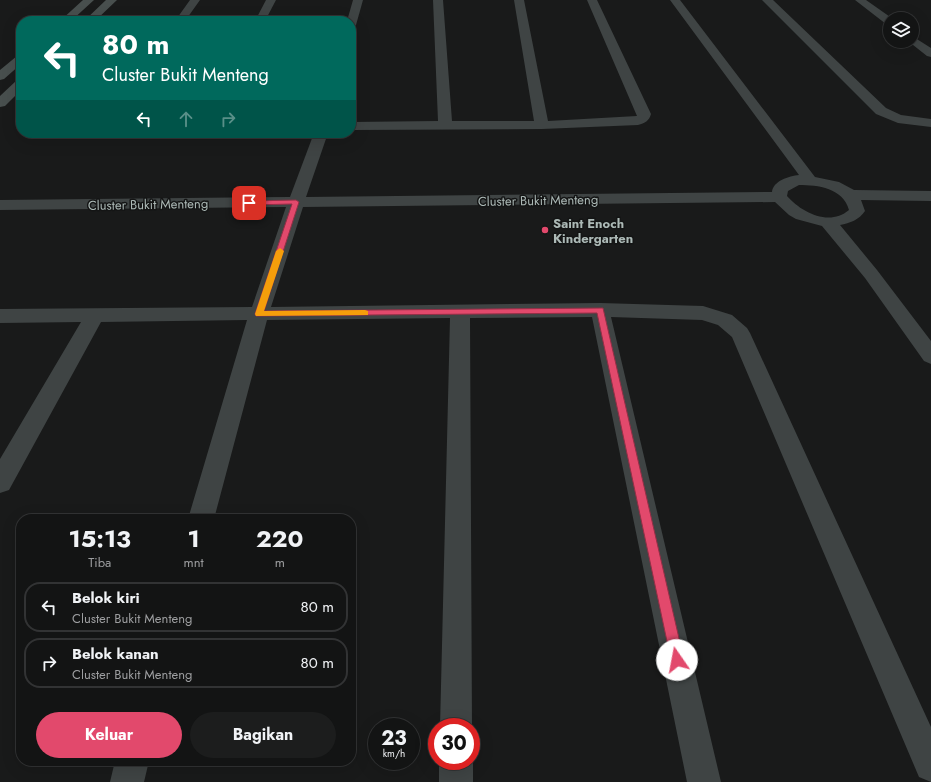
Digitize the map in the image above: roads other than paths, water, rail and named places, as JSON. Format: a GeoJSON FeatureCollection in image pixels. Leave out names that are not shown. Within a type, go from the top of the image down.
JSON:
{"type":"FeatureCollection","features":[{"type":"Feature","properties":{"kind":"street"},"geometry":{"type":"LineString","coordinates":[[70,16],[89,0]]}},
{"type":"Feature","properties":{"kind":"street"},"geometry":{"type":"LineString","coordinates":[[94,16],[112,0]]}},
{"type":"Feature","properties":{"kind":"street"},"geometry":{"type":"LineString","coordinates":[[184,16],[195,0]]}},
{"type":"Feature","properties":{"kind":"street"},"geometry":{"type":"LineString","coordinates":[[263,16],[271,0]]}},
{"type":"Feature","properties":{"kind":"street"},"geometry":{"type":"LineString","coordinates":[[354,16],[358,0]]}},
{"type":"Feature","properties":{"kind":"street"},"geometry":{"type":"LineString","coordinates":[[438,0],[445,125]]}},
{"type":"Feature","properties":{"kind":"street"},"geometry":{"type":"LineString","coordinates":[[519,0],[542,124]]}},
{"type":"Feature","properties":{"kind":"street"},"geometry":{"type":"LineString","coordinates":[[356,126],[542,124],[638,121],[643,118],[644,114],[592,0]]}},
{"type":"Feature","properties":{"kind":"street"},"geometry":{"type":"LineString","coordinates":[[675,0],[810,180]]}},
{"type":"Feature","properties":{"kind":"street"},"geometry":{"type":"LineString","coordinates":[[767,0],[881,111],[898,119],[931,123]]}},
{"type":"Feature","properties":{"kind":"street"},"geometry":{"type":"LineString","coordinates":[[860,0],[883,17]]}},
{"type":"Feature","properties":{"kind":"street"},"geometry":{"type":"LineString","coordinates":[[919,45],[931,54]]}},
{"type":"Feature","properties":{"kind":"street"},"geometry":{"type":"LineString","coordinates":[[0,76],[16,62]]}},
{"type":"Feature","properties":{"kind":"street"},"geometry":{"type":"LineString","coordinates":[[0,102],[16,88]]}},
{"type":"Feature","properties":{"kind":"street"},"geometry":{"type":"LineString","coordinates":[[202,514],[259,314],[296,202],[319,138]]}},
{"type":"Feature","properties":{"kind":"street"},"geometry":{"type":"LineString","coordinates":[[796,180],[810,180],[839,188],[850,195],[856,203],[857,211],[852,217],[841,221],[826,221],[810,218],[796,212],[780,197],[780,189],[786,184],[796,180]]}},
{"type":"Feature","properties":{"kind":"street"},"geometry":{"type":"LineString","coordinates":[[850,195],[931,196]]}},
{"type":"Feature","properties":{"kind":"street","name":"Cluster Bukit Menteng"},"geometry":{"type":"LineString","coordinates":[[0,205],[780,197]]}},
{"type":"Feature","properties":{"kind":"street"},"geometry":{"type":"LineString","coordinates":[[826,221],[872,274],[931,356]]}},
{"type":"Feature","properties":{"kind":"street"},"geometry":{"type":"LineString","coordinates":[[600,310],[704,782]]}},
{"type":"Feature","properties":{"kind":"street"},"geometry":{"type":"LineString","coordinates":[[0,316],[600,310],[703,313],[725,320],[740,333],[931,765]]}},
{"type":"Feature","properties":{"kind":"street"},"geometry":{"type":"LineString","coordinates":[[456,718],[460,311]]}},
{"type":"Feature","properties":{"kind":"street"},"geometry":{"type":"LineString","coordinates":[[0,482],[95,315]]}},
{"type":"Feature","properties":{"kind":"street"},"geometry":{"type":"LineString","coordinates":[[126,782],[131,766]]}},
{"type":"Feature","properties":{"kind":"street"},"geometry":{"type":"LineString","coordinates":[[456,770],[456,782]]}},
{"type":"Feature","properties":{"kind":"place","name":"Saint Enoch Kindergarten"},"geometry":{"type":"Point","coordinates":[545,230]}}]}
